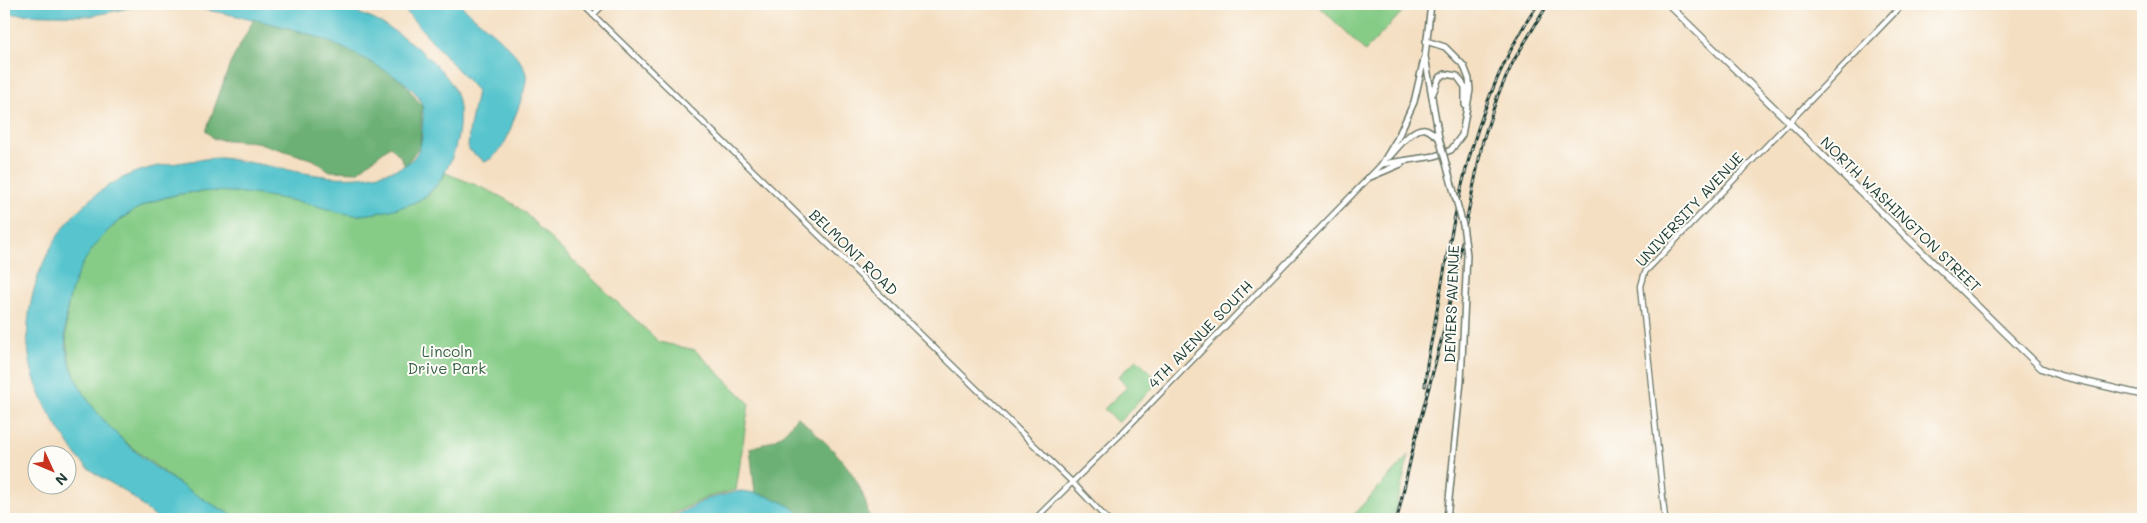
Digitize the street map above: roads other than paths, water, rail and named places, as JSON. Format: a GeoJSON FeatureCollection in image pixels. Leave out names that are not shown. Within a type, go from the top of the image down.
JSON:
{"type":"FeatureCollection","features":[{"type":"Feature","properties":{"kind":"main road","name":"DEMERS AVENUE"},"geometry":{"type":"LineString","coordinates":[[1431,4],[1425,56],[1439,138],[1463,225],[1468,255],[1460,381],[1447,519]]}},
{"type":"Feature","properties":{"kind":"main road","name":"NORTH WASHINGTON STREET"},"geometry":{"type":"LineString","coordinates":[[1668,4],[2041,368],[2061,376],[2143,395]]}},
{"type":"Feature","properties":{"kind":"main road"},"geometry":{"type":"LineString","coordinates":[[1382,164],[1435,156],[1451,150],[1462,135],[1470,90],[1469,79],[1464,66],[1445,47],[1426,41]]}},
{"type":"Feature","properties":{"kind":"main road"},"geometry":{"type":"LineString","coordinates":[[1382,164],[1414,102],[1425,56]]}},
{"type":"Feature","properties":{"kind":"main road"},"geometry":{"type":"LineString","coordinates":[[1432,101],[1433,90],[1438,78],[1445,74],[1457,76],[1465,87],[1466,118]]}},
{"type":"Feature","properties":{"kind":"main road"},"geometry":{"type":"LineString","coordinates":[[1382,164],[1412,134],[1420,129],[1426,129],[1439,138]]}},
{"type":"Feature","properties":{"kind":"main road"},"geometry":{"type":"LineString","coordinates":[[1368,178],[1416,159]]}},
{"type":"Feature","properties":{"kind":"street","name":"BELMONT ROAD"},"geometry":{"type":"LineString","coordinates":[[582,4],[1072,482],[1107,519]]}},
{"type":"Feature","properties":{"kind":"street"},"geometry":{"type":"LineString","coordinates":[[593,15],[604,4]]}},
{"type":"Feature","properties":{"kind":"street","name":"UNIVERSITY AVENUE"},"geometry":{"type":"LineString","coordinates":[[1665,519],[1642,280],[1644,272],[1903,4]]}},
{"type":"Feature","properties":{"kind":"street","name":"4TH AVENUE SOUTH"},"geometry":{"type":"LineString","coordinates":[[1035,519],[1119,436],[1382,164]]}},
{"type":"Feature","properties":{"kind":"water"},"geometry":{"type":"Polygon","coordinates":[[[4,4],[147,4],[91,16],[10,14],[4,12],[4,4]]]}},
{"type":"Feature","properties":{"kind":"water"},"geometry":{"type":"Polygon","coordinates":[[[181,4],[363,4],[358,10],[360,14],[372,18],[414,45],[449,80],[455,91],[459,106],[457,139],[453,155],[437,185],[426,196],[400,207],[357,215],[300,202],[242,193],[214,191],[186,193],[160,199],[135,210],[112,227],[91,251],[84,261],[70,296],[65,334],[66,346],[74,374],[89,401],[109,426],[160,471],[215,506],[240,519],[158,519],[130,495],[87,467],[78,457],[78,446],[71,446],[50,414],[37,385],[29,355],[28,323],[38,276],[47,254],[59,234],[90,199],[110,185],[148,168],[226,158],[321,176],[358,177],[377,174],[403,166],[416,155],[422,139],[423,109],[421,102],[414,91],[404,82],[348,50],[313,36],[262,21],[181,4]]]}},
{"type":"Feature","properties":{"kind":"water"},"geometry":{"type":"Polygon","coordinates":[[[399,4],[460,4],[498,37],[516,55],[522,65],[526,74],[526,84],[509,132],[501,149],[485,162],[468,149],[469,132],[477,91],[399,4]]]}},
{"type":"Feature","properties":{"kind":"water"},"geometry":{"type":"Polygon","coordinates":[[[740,491],[776,499],[791,507],[805,519],[668,519],[707,499],[740,491]]]}},
{"type":"Feature","properties":{"kind":"railway"},"geometry":{"type":"LineString","coordinates":[[1425,386],[1427,364],[1453,224],[1477,133],[1493,89],[1513,46],[1538,4]]}},
{"type":"Feature","properties":{"kind":"railway"},"geometry":{"type":"LineString","coordinates":[[1397,519],[1415,440],[1444,330],[1483,140],[1498,95],[1514,60],[1548,4]]}},
{"type":"Feature","properties":{"kind":"park label","name":"Lincoln Drive Park"},"geometry":{"type":"Point","coordinates":[447,360]}}]}
